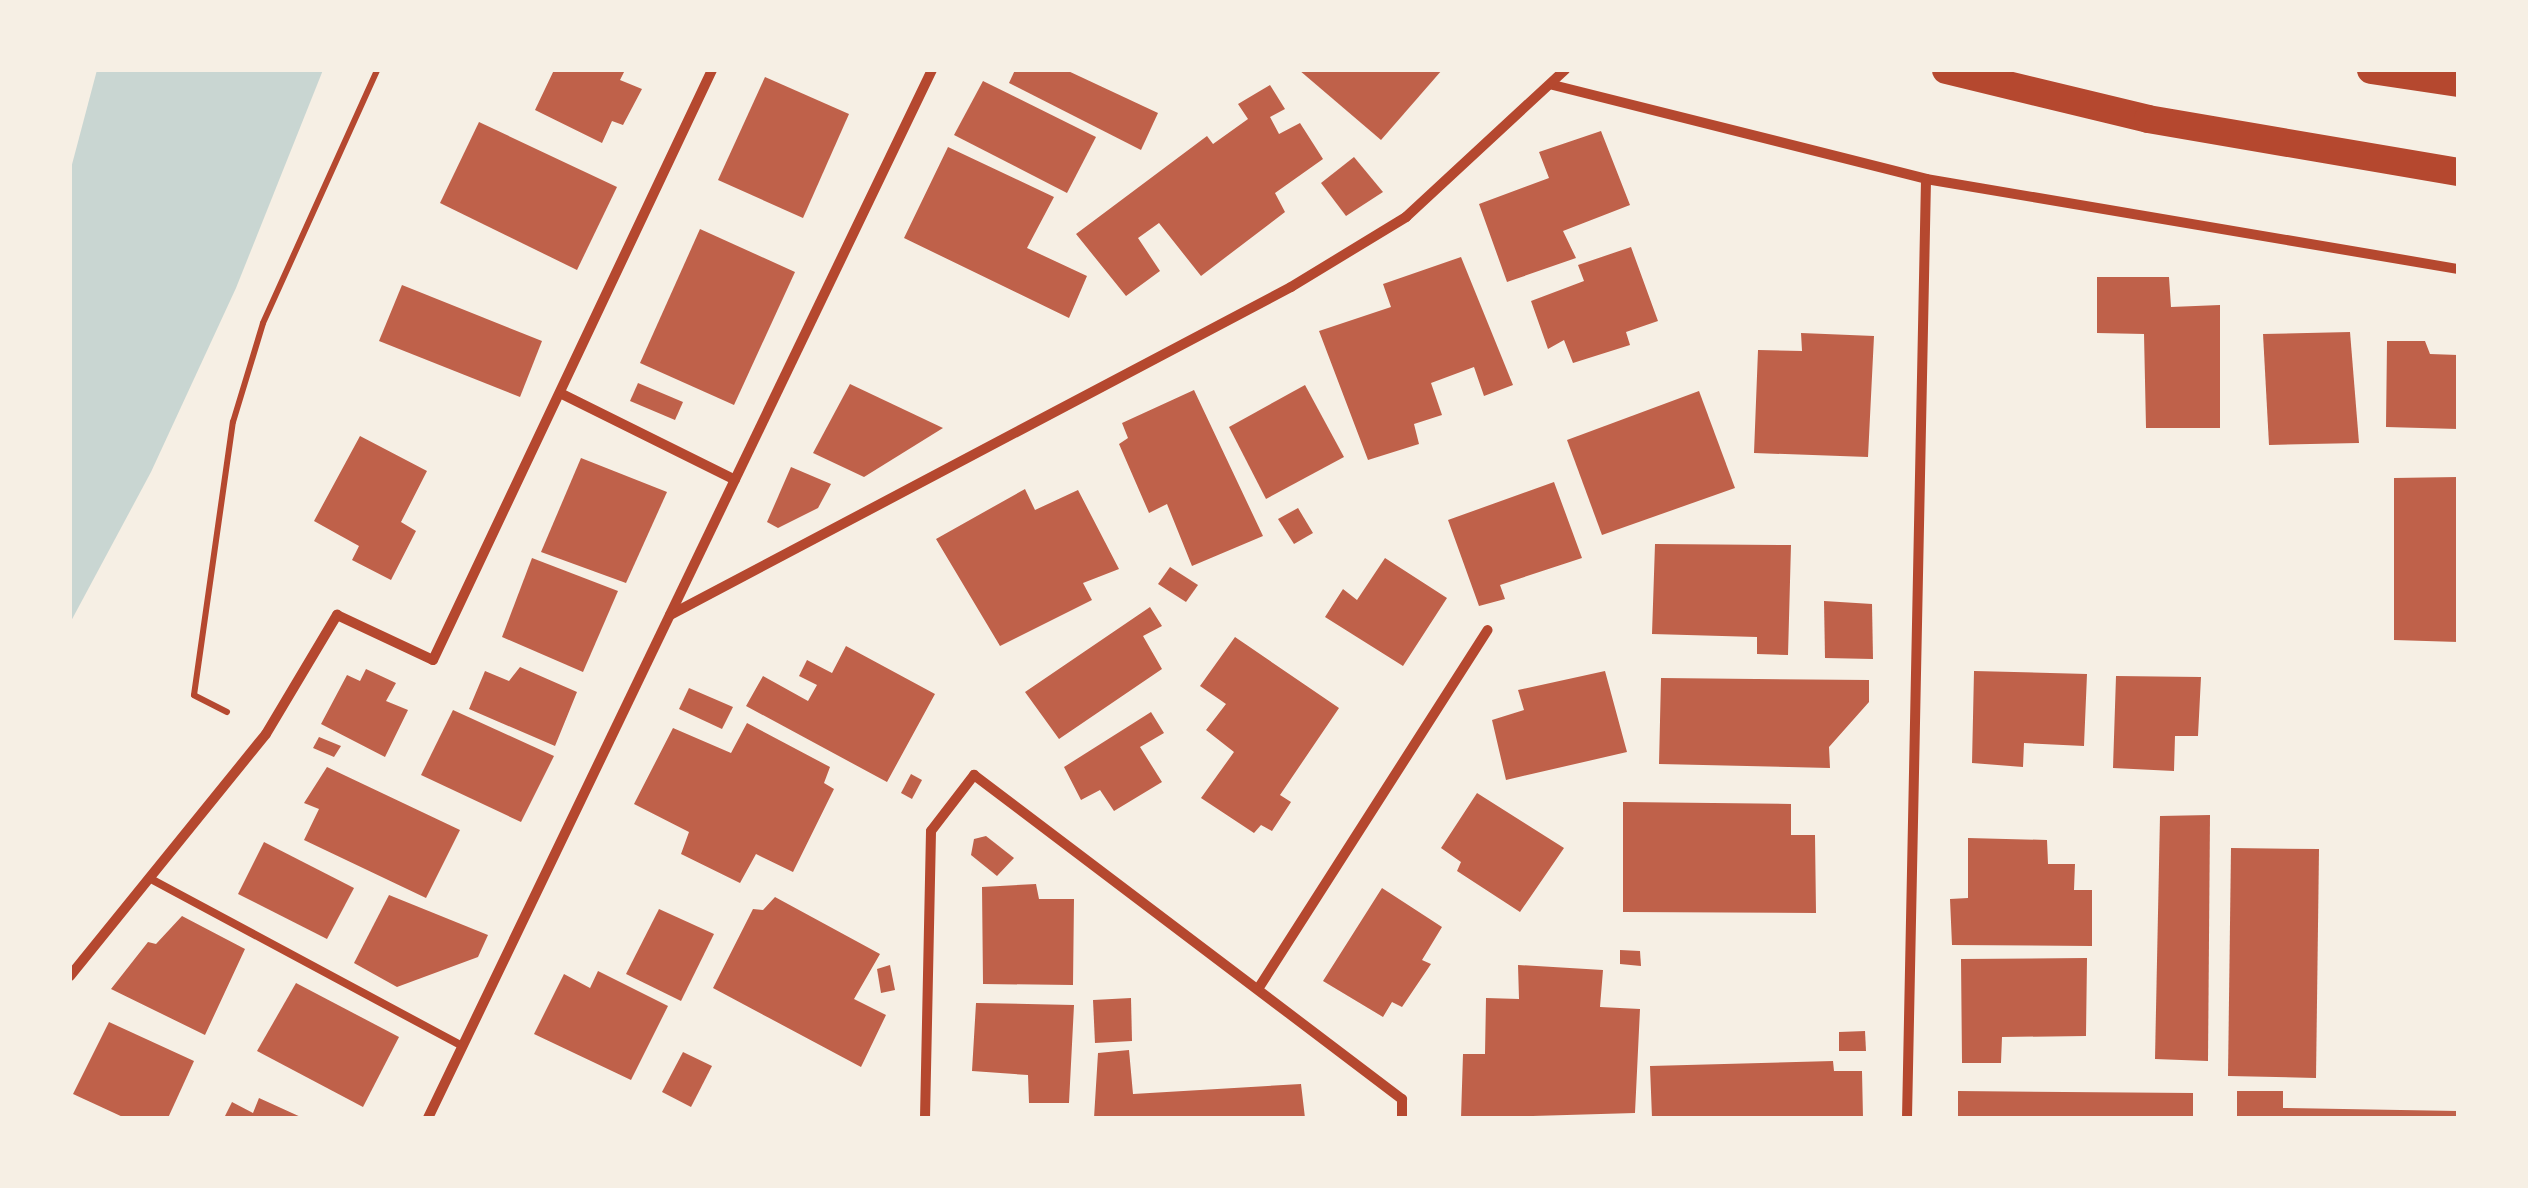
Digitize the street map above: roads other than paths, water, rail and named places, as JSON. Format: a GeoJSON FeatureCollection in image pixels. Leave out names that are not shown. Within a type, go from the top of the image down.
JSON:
{"type":"FeatureCollection","features":[{"type":"Feature","properties":{"kind":"highway"},"geometry":{"type":"LineString","coordinates":[[1946,70],[2148,119],[2458,172]]}},
{"type":"Feature","properties":{"kind":"highway"},"geometry":{"type":"LineString","coordinates":[[2371,70],[2458,83]]}},
{"type":"Feature","properties":{"kind":"street"},"geometry":{"type":"LineString","coordinates":[[70,976],[266,734],[337,615],[433,660],[712,70]]}},
{"type":"Feature","properties":{"kind":"street"},"geometry":{"type":"LineString","coordinates":[[428,1118],[932,70]]}},
{"type":"Feature","properties":{"kind":"street"},"geometry":{"type":"LineString","coordinates":[[670,615],[1291,287],[1406,217],[1565,70]]}},
{"type":"Feature","properties":{"kind":"street"},"geometry":{"type":"LineString","coordinates":[[1553,85],[1926,179],[2458,269]]}},
{"type":"Feature","properties":{"kind":"street"},"geometry":{"type":"LineString","coordinates":[[1907,1118],[1926,179]]}},
{"type":"Feature","properties":{"kind":"street"},"geometry":{"type":"LineString","coordinates":[[562,394],[735,480]]}},
{"type":"Feature","properties":{"kind":"street"},"geometry":{"type":"LineString","coordinates":[[1258,990],[1488,630]]}},
{"type":"Feature","properties":{"kind":"street"},"geometry":{"type":"LineString","coordinates":[[924,1118],[932,831],[974,775],[1402,1100],[1402,1118]]}},
{"type":"Feature","properties":{"kind":"lane"},"geometry":{"type":"LineString","coordinates":[[149,878],[462,1046]]}}]}
